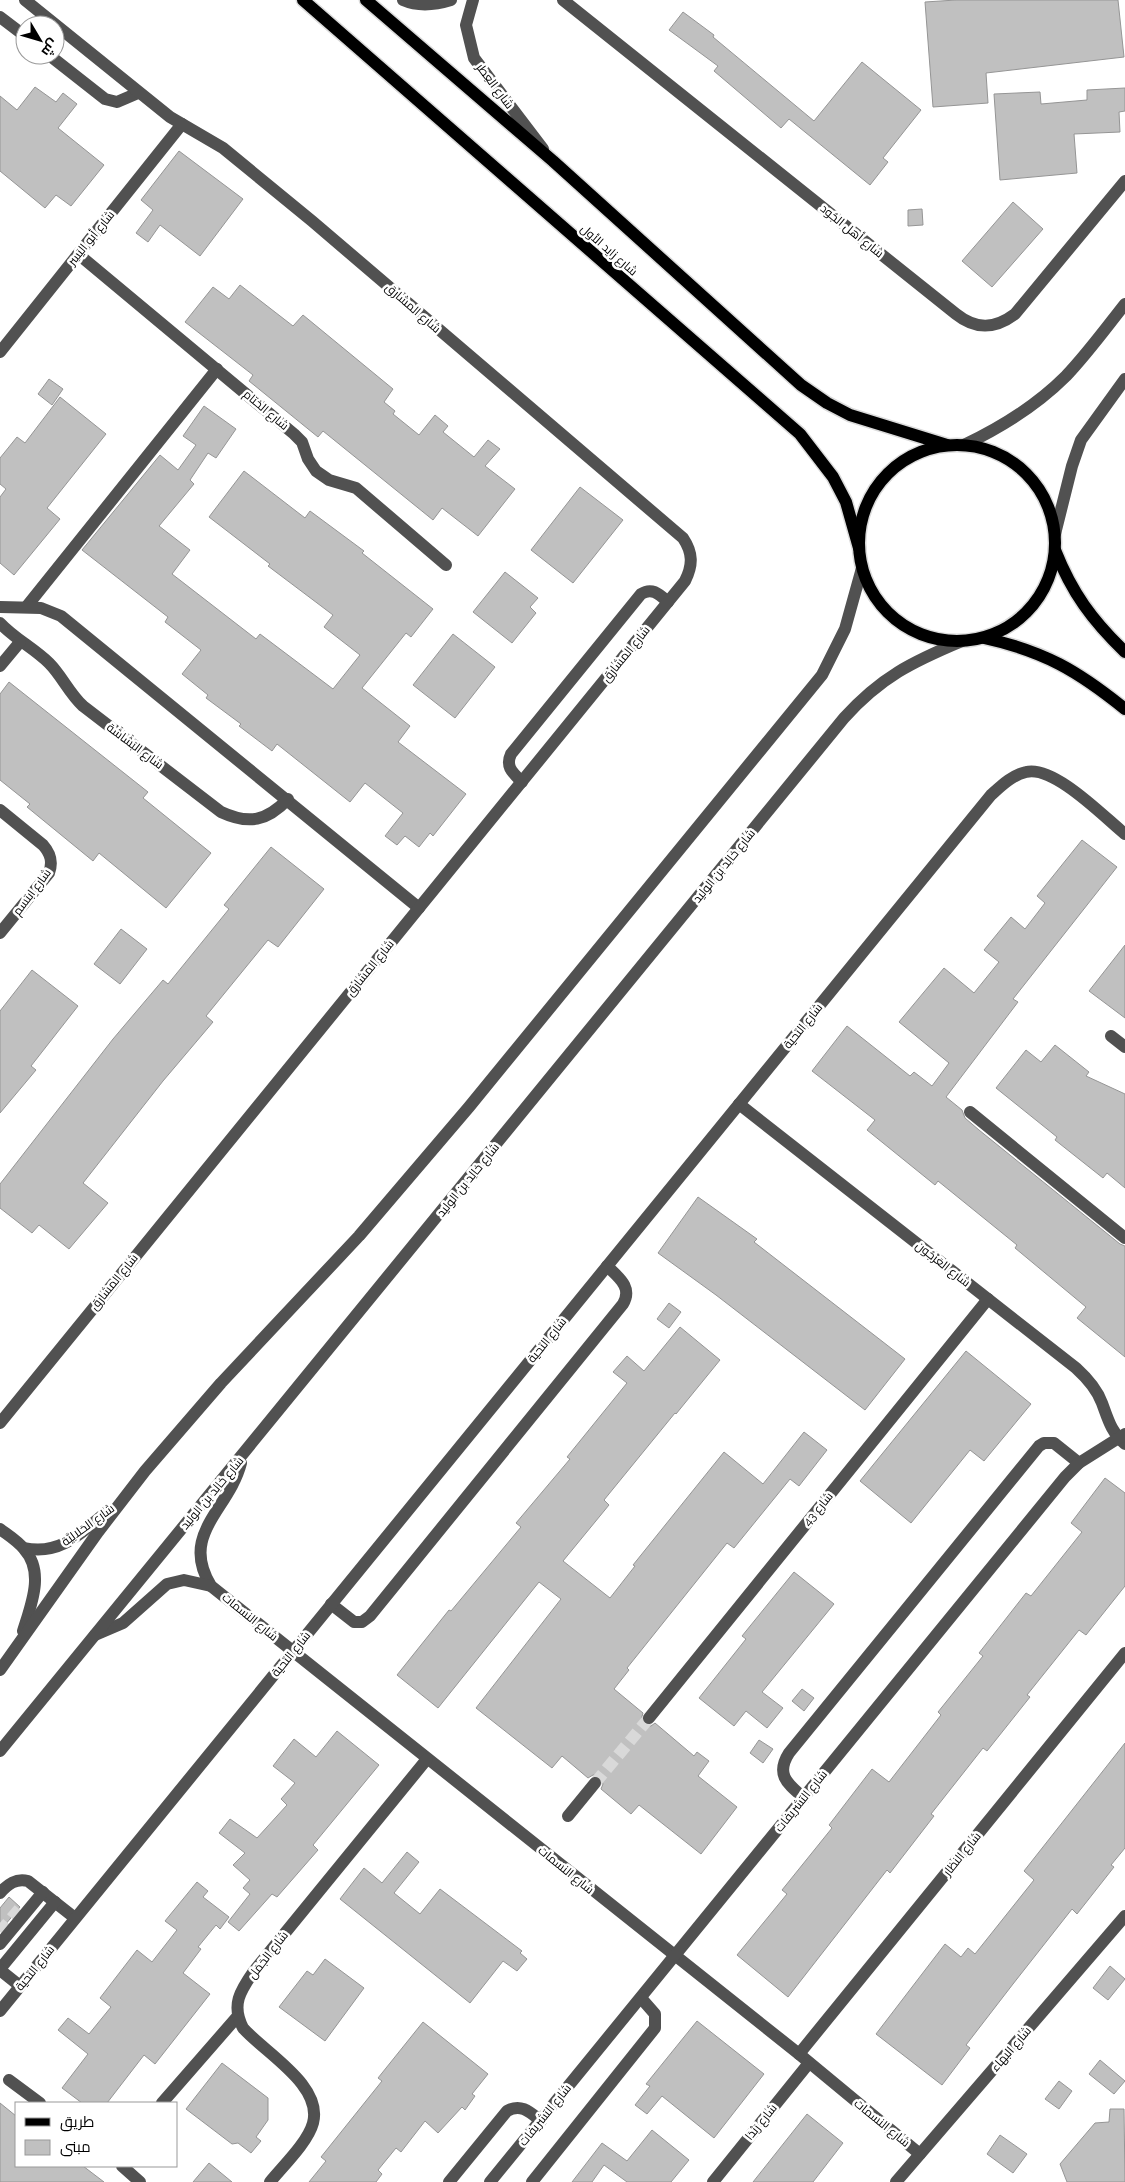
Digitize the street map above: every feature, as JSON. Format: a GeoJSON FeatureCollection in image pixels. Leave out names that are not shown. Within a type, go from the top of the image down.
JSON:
{"type":"FeatureCollection","features":[{"type":"Feature","properties":{"kind":"main road","name":"شارع زايد الأول"},"geometry":{"type":"LineString","coordinates":[[303,0],[800,434],[833,477],[846,502],[859,548]]}},
{"type":"Feature","properties":{"kind":"main road"},"geometry":{"type":"LineString","coordinates":[[366,0],[553,161],[808,390],[850,416],[947,445],[964,445],[987,449],[1008,458],[1026,473],[1040,490],[1050,511],[1055,534],[1055,550],[1050,573],[1040,595],[1030,607],[1006,628],[984,638],[962,641],[940,640],[918,633],[899,623],[883,607],[870,589],[862,568],[859,548],[864,516],[869,500],[883,479],[901,463],[916,455],[947,445]]}},
{"type":"Feature","properties":{"kind":"main road"},"geometry":{"type":"LineString","coordinates":[[1055,550],[1072,588],[1083,606],[1096,623],[1125,652]]}},
{"type":"Feature","properties":{"kind":"main road"},"geometry":{"type":"LineString","coordinates":[[984,638],[1033,650],[1056,661],[1078,673],[1125,709]]}},
{"type":"Feature","properties":{"kind":"street","name":"شارع المشارق"},"geometry":{"type":"LineString","coordinates":[[0,1423],[685,581],[691,569],[690,552],[683,538],[305,215],[223,148],[170,117],[138,93],[25,0]]}},
{"type":"Feature","properties":{"kind":"street"},"geometry":{"type":"LineString","coordinates":[[403,0],[419,4],[437,4],[451,0]]}},
{"type":"Feature","properties":{"kind":"street","name":"شارع العِطر"},"geometry":{"type":"LineString","coordinates":[[473,0],[466,25],[474,58],[553,161]]}},
{"type":"Feature","properties":{"kind":"street","name":"شارع أهل الجُود"},"geometry":{"type":"LineString","coordinates":[[562,0],[966,322],[979,326],[992,326],[1005,322],[1016,314],[1125,181]]}},
{"type":"Feature","properties":{"kind":"street"},"geometry":{"type":"LineString","coordinates":[[0,17],[15,28]]}},
{"type":"Feature","properties":{"kind":"street"},"geometry":{"type":"LineString","coordinates":[[62,65],[105,99],[117,102],[138,93]]}},
{"type":"Feature","properties":{"kind":"street","name":"شارع أبو اليَسِر"},"geometry":{"type":"LineString","coordinates":[[0,352],[182,124]]}},
{"type":"Feature","properties":{"kind":"street","name":"شارع الختام"},"geometry":{"type":"LineString","coordinates":[[78,254],[298,438],[311,465],[322,476],[356,488],[446,564]]}},
{"type":"Feature","properties":{"kind":"street"},"geometry":{"type":"LineString","coordinates":[[964,445],[1016,418],[1041,398],[1067,375],[1125,304]]}},
{"type":"Feature","properties":{"kind":"street"},"geometry":{"type":"LineString","coordinates":[[27,606],[217,369]]}},
{"type":"Feature","properties":{"kind":"street"},"geometry":{"type":"LineString","coordinates":[[1055,534],[1072,466],[1081,440],[1125,379]]}},
{"type":"Feature","properties":{"kind":"street"},"geometry":{"type":"LineString","coordinates":[[0,1670],[122,1500],[210,1395],[359,1236],[469,1107],[822,675],[834,655],[845,629],[862,568]]}},
{"type":"Feature","properties":{"kind":"street"},"geometry":{"type":"LineString","coordinates":[[522,782],[511,772],[508,764],[509,758],[641,594],[655,592],[668,602]]}},
{"type":"Feature","properties":{"kind":"street"},"geometry":{"type":"LineString","coordinates":[[0,607],[27,606],[41,608],[61,616],[288,799],[419,908]]}},
{"type":"Feature","properties":{"kind":"street","name":"شارع البَشَاشَة"},"geometry":{"type":"LineString","coordinates":[[2,631],[50,664],[74,697],[83,706],[221,812],[232,817],[255,820],[277,811],[288,799]]}},
{"type":"Feature","properties":{"kind":"street","name":"شارع خالِد بن الوليد"},"geometry":{"type":"LineString","coordinates":[[0,1751],[861,699],[898,670],[962,641]]}},
{"type":"Feature","properties":{"kind":"street"},"geometry":{"type":"LineString","coordinates":[[0,666],[20,642]]}},
{"type":"Feature","properties":{"kind":"street","name":"شارع التحية"},"geometry":{"type":"LineString","coordinates":[[0,2011],[982,806],[1010,780],[1027,771],[1050,775],[1125,834]]}},
{"type":"Feature","properties":{"kind":"street","name":"شارع ابتسم"},"geometry":{"type":"LineString","coordinates":[[0,810],[43,845],[48,851],[51,866],[49,872],[0,934]]}},
{"type":"Feature","properties":{"kind":"street"},"geometry":{"type":"LineString","coordinates":[[1111,1036],[1125,1047]]}},
{"type":"Feature","properties":{"kind":"street","name":"شارع العَرْجُون"},"geometry":{"type":"LineString","coordinates":[[739,1104],[1086,1377],[1102,1403],[1109,1423],[1123,1439]]}},
{"type":"Feature","properties":{"kind":"street"},"geometry":{"type":"LineString","coordinates":[[970,1112],[1125,1238]]}},
{"type":"Feature","properties":{"kind":"street"},"geometry":{"type":"LineString","coordinates":[[331,1604],[354,1622],[362,1622],[370,1616],[623,1304],[626,1295],[625,1285],[607,1266]]}},
{"type":"Feature","properties":{"kind":"street","name":"شارع 43"},"geometry":{"type":"LineString","coordinates":[[649,1718],[988,1299]]}},
{"type":"Feature","properties":{"kind":"street","name":"شارع التشريفات"},"geometry":{"type":"LineString","coordinates":[[490,2182],[1065,1477],[1079,1463],[1123,1439]]}},
{"type":"Feature","properties":{"kind":"street"},"geometry":{"type":"LineString","coordinates":[[804,1798],[784,1779],[782,1766],[789,1753],[1039,1446],[1049,1442],[1058,1444],[1079,1463]]}},
{"type":"Feature","properties":{"kind":"street","name":"شارع النسمات"},"geometry":{"type":"LineString","coordinates":[[242,1456],[231,1488],[207,1526],[200,1548],[202,1570],[211,1586],[674,1957],[799,2054],[920,2154]]}},
{"type":"Feature","properties":{"kind":"street","name":"شارع الحَلالِيَّة"},"geometry":{"type":"LineString","coordinates":[[24,1548],[47,1550],[59,1547],[70,1541],[122,1500]]}},
{"type":"Feature","properties":{"kind":"street"},"geometry":{"type":"LineString","coordinates":[[0,1529],[24,1548],[33,1566],[35,1584],[19,1644]]}},
{"type":"Feature","properties":{"kind":"street","name":"شارع النسمات"},"geometry":{"type":"LineString","coordinates":[[94,1636],[123,1623],[167,1584],[184,1580],[211,1586]]}},
{"type":"Feature","properties":{"kind":"street","name":"شارع النظار"},"geometry":{"type":"LineString","coordinates":[[799,2054],[1125,1653]]}},
{"type":"Feature","properties":{"kind":"street","name":"شارع الجَمَل"},"geometry":{"type":"LineString","coordinates":[[237,2018],[237,2004],[242,1988],[254,1971],[427,1759]]}},
{"type":"Feature","properties":{"kind":"street"},"geometry":{"type":"LineString","coordinates":[[568,1816],[594,1783]]}},
{"type":"Feature","properties":{"kind":"street"},"geometry":{"type":"LineString","coordinates":[[0,1893],[8,1884],[18,1880],[28,1882],[75,1918]]}},
{"type":"Feature","properties":{"kind":"street"},"geometry":{"type":"LineString","coordinates":[[21,1907],[40,1890]]}},
{"type":"Feature","properties":{"kind":"street"},"geometry":{"type":"LineString","coordinates":[[0,1944],[40,1890]]}},
{"type":"Feature","properties":{"kind":"street"},"geometry":{"type":"LineString","coordinates":[[20,1986],[0,1970],[55,1902]]}},
{"type":"Feature","properties":{"kind":"street","name":"شارع البهاء"},"geometry":{"type":"LineString","coordinates":[[896,2182],[1125,1916]]}},
{"type":"Feature","properties":{"kind":"street"},"geometry":{"type":"LineString","coordinates":[[532,2182],[655,2028],[655,2014],[641,1998]]}},
{"type":"Feature","properties":{"kind":"street"},"geometry":{"type":"LineString","coordinates":[[163,2102],[237,2018],[250,2036],[303,2084],[312,2098],[314,2109],[313,2124],[305,2139],[270,2182]]}},
{"type":"Feature","properties":{"kind":"street","name":"شارع رَبْدَا"},"geometry":{"type":"LineString","coordinates":[[713,2182],[809,2063]]}},
{"type":"Feature","properties":{"kind":"street"},"geometry":{"type":"LineString","coordinates":[[9,2080],[39,2102]]}},
{"type":"Feature","properties":{"kind":"street"},"geometry":{"type":"LineString","coordinates":[[449,2182],[507,2111],[523,2108],[541,2120]]}},
{"type":"Feature","properties":{"kind":"street"},"geometry":{"type":"LineString","coordinates":[[123,2167],[140,2182]]}},
{"type":"Feature","properties":{"kind":"building"},"geometry":{"type":"Polygon","coordinates":[[[956,0],[1118,0],[1124,57],[986,73],[988,103],[933,107],[925,2],[956,0]]]}},
{"type":"Feature","properties":{"kind":"building"},"geometry":{"type":"Polygon","coordinates":[[[683,12],[714,35],[713,37],[814,121],[862,62],[921,110],[883,158],[888,162],[870,185],[789,119],[781,128],[714,71],[718,66],[669,30],[683,12]]]}},
{"type":"Feature","properties":{"kind":"building"},"geometry":{"type":"Polygon","coordinates":[[[35,87],[56,102],[63,93],[77,104],[58,128],[104,165],[71,206],[56,195],[45,208],[0,171],[0,96],[17,110],[35,87]]]}},
{"type":"Feature","properties":{"kind":"building"},"geometry":{"type":"Polygon","coordinates":[[[1125,88],[1125,111],[1119,112],[1120,132],[1074,134],[1077,173],[1000,180],[994,94],[1040,92],[1041,104],[1087,100],[1087,90],[1125,88]]]}},
{"type":"Feature","properties":{"kind":"building"},"geometry":{"type":"Polygon","coordinates":[[[179,151],[243,199],[200,256],[160,225],[148,242],[136,233],[153,210],[141,200],[179,151]]]}},
{"type":"Feature","properties":{"kind":"building"},"geometry":{"type":"Polygon","coordinates":[[[1013,202],[1043,229],[992,287],[962,261],[1013,202]]]}},
{"type":"Feature","properties":{"kind":"building"},"geometry":{"type":"Polygon","coordinates":[[[922,209],[923,225],[908,226],[908,210],[922,209]]]}},
{"type":"Feature","properties":{"kind":"building"},"geometry":{"type":"Polygon","coordinates":[[[240,285],[293,326],[303,315],[393,389],[384,402],[395,411],[393,414],[419,435],[435,415],[448,426],[443,432],[474,457],[488,440],[500,449],[485,466],[515,489],[478,536],[442,508],[433,520],[323,431],[318,437],[249,381],[253,375],[185,322],[213,287],[229,299],[240,285]]]}},
{"type":"Feature","properties":{"kind":"building"},"geometry":{"type":"Polygon","coordinates":[[[49,379],[63,389],[52,405],[38,394],[49,379]]]}},
{"type":"Feature","properties":{"kind":"building"},"geometry":{"type":"Polygon","coordinates":[[[60,397],[106,434],[47,508],[60,519],[14,575],[0,563],[0,497],[6,489],[0,484],[0,458],[17,437],[25,443],[60,397]]]}},
{"type":"Feature","properties":{"kind":"building"},"geometry":{"type":"Polygon","coordinates":[[[204,406],[236,429],[216,458],[208,453],[190,480],[194,484],[159,526],[190,550],[172,574],[256,639],[260,634],[333,689],[360,655],[324,627],[333,615],[268,566],[270,564],[209,517],[244,471],[305,518],[310,511],[364,551],[362,553],[433,609],[411,637],[406,633],[362,688],[410,726],[398,742],[466,794],[433,836],[430,833],[419,847],[405,836],[397,845],[385,836],[403,813],[365,783],[350,802],[277,744],[272,751],[239,726],[241,724],[206,698],[208,695],[182,674],[201,650],[165,622],[168,617],[82,550],[160,455],[178,470],[196,445],[183,436],[204,406]]]}},
{"type":"Feature","properties":{"kind":"building"},"geometry":{"type":"Polygon","coordinates":[[[580,487],[623,520],[573,583],[531,550],[580,487]]]}},
{"type":"Feature","properties":{"kind":"building"},"geometry":{"type":"Polygon","coordinates":[[[505,572],[538,598],[530,607],[536,613],[512,643],[473,612],[505,572]]]}},
{"type":"Feature","properties":{"kind":"building"},"geometry":{"type":"Polygon","coordinates":[[[453,634],[495,667],[455,718],[413,685],[453,634]]]}},
{"type":"Feature","properties":{"kind":"building"},"geometry":{"type":"Polygon","coordinates":[[[9,682],[148,792],[143,798],[211,853],[166,908],[99,853],[93,861],[27,807],[30,804],[0,780],[0,694],[9,682]]]}},
{"type":"Feature","properties":{"kind":"building"},"geometry":{"type":"Polygon","coordinates":[[[1082,840],[1117,867],[1013,999],[1018,1002],[946,1097],[962,1110],[965,1118],[979,1130],[1120,1244],[1125,1246],[1125,1357],[1077,1318],[1086,1307],[1015,1248],[1017,1245],[938,1181],[935,1185],[867,1130],[875,1120],[812,1071],[847,1026],[910,1076],[914,1072],[932,1086],[949,1063],[899,1022],[944,968],[974,993],[999,962],[984,950],[1011,917],[1025,929],[1045,903],[1037,896],[1082,840]]]}},
{"type":"Feature","properties":{"kind":"building"},"geometry":{"type":"Polygon","coordinates":[[[271,847],[324,889],[278,947],[268,940],[206,1016],[213,1022],[163,1081],[83,1183],[108,1203],[69,1249],[39,1225],[32,1233],[0,1208],[0,1184],[113,1039],[163,980],[168,984],[229,909],[224,905],[271,847]]]}},
{"type":"Feature","properties":{"kind":"building"},"geometry":{"type":"Polygon","coordinates":[[[121,929],[147,949],[120,984],[94,964],[121,929]]]}},
{"type":"Feature","properties":{"kind":"building"},"geometry":{"type":"Polygon","coordinates":[[[1125,945],[1125,1018],[1089,991],[1125,945]]]}},
{"type":"Feature","properties":{"kind":"building"},"geometry":{"type":"Polygon","coordinates":[[[32,970],[78,1006],[31,1066],[36,1070],[0,1113],[0,1011],[32,970]]]}},
{"type":"Feature","properties":{"kind":"building"},"geometry":{"type":"Polygon","coordinates":[[[1055,1045],[1089,1072],[1086,1076],[1125,1094],[1125,1188],[1107,1173],[1103,1178],[1055,1140],[1057,1137],[996,1088],[1026,1050],[1041,1062],[1055,1045]]]}},
{"type":"Feature","properties":{"kind":"building"},"geometry":{"type":"Polygon","coordinates":[[[698,1197],[757,1239],[754,1242],[905,1359],[865,1410],[716,1295],[658,1253],[698,1197]]]}},
{"type":"Feature","properties":{"kind":"building"},"geometry":{"type":"Polygon","coordinates":[[[669,1303],[681,1312],[669,1328],[657,1319],[669,1303]]]}},
{"type":"Feature","properties":{"kind":"building"},"geometry":{"type":"Polygon","coordinates":[[[680,1327],[720,1360],[604,1500],[609,1505],[563,1561],[610,1598],[635,1566],[633,1565],[724,1452],[763,1484],[804,1432],[827,1450],[799,1486],[790,1479],[734,1548],[727,1543],[627,1668],[629,1670],[614,1689],[643,1713],[641,1720],[644,1725],[651,1726],[655,1723],[694,1756],[697,1752],[709,1761],[698,1776],[737,1807],[701,1854],[639,1805],[631,1814],[601,1789],[603,1784],[600,1776],[593,1775],[588,1778],[562,1756],[552,1768],[476,1708],[561,1599],[539,1582],[438,1708],[397,1675],[449,1610],[451,1611],[521,1527],[516,1523],[570,1459],[567,1457],[627,1383],[613,1372],[627,1356],[644,1371],[680,1327]]]}},
{"type":"Feature","properties":{"kind":"building"},"geometry":{"type":"Polygon","coordinates":[[[966,1351],[1031,1404],[984,1461],[970,1450],[911,1523],[860,1481],[966,1351]]]}},
{"type":"Feature","properties":{"kind":"building"},"geometry":{"type":"Polygon","coordinates":[[[1105,1478],[1125,1493],[1125,1586],[1086,1635],[1079,1630],[1027,1695],[1030,1697],[987,1751],[983,1748],[931,1814],[934,1816],[890,1873],[887,1870],[788,1997],[737,1955],[787,1894],[782,1890],[832,1828],[829,1825],[872,1769],[889,1782],[941,1715],[938,1712],[983,1656],[979,1653],[1026,1593],[1031,1596],[1082,1532],[1071,1523],[1105,1478]]]}},
{"type":"Feature","properties":{"kind":"building"},"geometry":{"type":"Polygon","coordinates":[[[794,1572],[834,1604],[762,1692],[783,1708],[767,1728],[746,1711],[734,1726],[699,1698],[746,1639],[742,1636],[794,1572]]]}},
{"type":"Feature","properties":{"kind":"building"},"geometry":{"type":"Polygon","coordinates":[[[802,1689],[814,1698],[804,1711],[792,1701],[802,1689]]]}},
{"type":"Feature","properties":{"kind":"building"},"geometry":{"type":"Polygon","coordinates":[[[337,1731],[379,1765],[313,1845],[318,1850],[277,1897],[272,1894],[239,1931],[228,1922],[250,1894],[243,1888],[250,1880],[233,1865],[245,1853],[219,1833],[230,1819],[257,1838],[287,1805],[281,1799],[295,1783],[273,1766],[294,1739],[316,1757],[337,1731]]]}},
{"type":"Feature","properties":{"kind":"building"},"geometry":{"type":"Polygon","coordinates":[[[759,1740],[773,1749],[763,1763],[750,1753],[759,1740]]]}},
{"type":"Feature","properties":{"kind":"building"},"geometry":{"type":"Polygon","coordinates":[[[1125,1743],[1125,1848],[1111,1865],[1114,1867],[1077,1914],[1072,1909],[1013,1984],[966,2045],[970,2048],[942,2085],[876,2034],[945,1944],[961,1957],[968,1948],[975,1954],[1034,1880],[1024,1871],[1125,1743]]]}},
{"type":"Feature","properties":{"kind":"building"},"geometry":{"type":"Polygon","coordinates":[[[407,1852],[419,1862],[394,1893],[420,1914],[440,1889],[522,1951],[520,1953],[527,1959],[517,1971],[503,1961],[470,2003],[340,1899],[364,1868],[382,1883],[407,1852]]]}},
{"type":"Feature","properties":{"kind":"building"},"geometry":{"type":"Polygon","coordinates":[[[197,1882],[208,1891],[203,1897],[229,1917],[220,1929],[216,1925],[198,1947],[201,1949],[183,1973],[210,1994],[155,2064],[144,2055],[108,2102],[81,2102],[62,2088],[88,2054],[58,2030],[68,2018],[89,2034],[111,2007],[100,1998],[137,1950],[152,1962],[177,1930],[165,1921],[197,1882]]]}},
{"type":"Feature","properties":{"kind":"building"},"geometry":{"type":"Polygon","coordinates":[[[9,1897],[20,1907],[0,1931],[0,1908],[9,1897]]]}},
{"type":"Feature","properties":{"kind":"building"},"geometry":{"type":"Polygon","coordinates":[[[325,1959],[364,1988],[325,2041],[279,2007],[307,1971],[313,1975],[325,1959]]]}},
{"type":"Feature","properties":{"kind":"building"},"geometry":{"type":"Polygon","coordinates":[[[1110,1966],[1125,1979],[1108,2000],[1093,1988],[1110,1966]]]}},
{"type":"Feature","properties":{"kind":"building"},"geometry":{"type":"Polygon","coordinates":[[[697,2021],[764,2074],[714,2138],[662,2096],[647,2114],[635,2105],[650,2086],[646,2084],[697,2021]]]}},
{"type":"Feature","properties":{"kind":"building"},"geometry":{"type":"Polygon","coordinates":[[[423,2022],[488,2074],[472,2094],[475,2096],[465,2110],[462,2107],[438,2133],[425,2121],[401,2152],[396,2148],[378,2170],[382,2174],[376,2182],[309,2182],[326,2161],[321,2157],[382,2081],[378,2078],[423,2022]]]}},
{"type":"Feature","properties":{"kind":"building"},"geometry":{"type":"Polygon","coordinates":[[[1100,2060],[1125,2081],[1114,2094],[1089,2074],[1100,2060]]]}},
{"type":"Feature","properties":{"kind":"building"},"geometry":{"type":"Polygon","coordinates":[[[222,2063],[268,2098],[268,2120],[256,2137],[261,2141],[251,2153],[238,2143],[232,2144],[186,2109],[222,2063]]]}},
{"type":"Feature","properties":{"kind":"building"},"geometry":{"type":"Polygon","coordinates":[[[1059,2081],[1072,2091],[1059,2109],[1045,2099],[1059,2081]]]}},
{"type":"Feature","properties":{"kind":"building"},"geometry":{"type":"Polygon","coordinates":[[[0,2103],[15,2115],[15,2167],[84,2167],[104,2182],[0,2182],[0,2103]]]}},
{"type":"Feature","properties":{"kind":"building"},"geometry":{"type":"Polygon","coordinates":[[[1110,2109],[1124,2109],[1125,2182],[1067,2182],[1060,2164],[1095,2123],[1109,2122],[1110,2109]]]}},
{"type":"Feature","properties":{"kind":"building"},"geometry":{"type":"Polygon","coordinates":[[[807,2114],[843,2143],[813,2182],[753,2182],[807,2114]]]}},
{"type":"Feature","properties":{"kind":"building"},"geometry":{"type":"Polygon","coordinates":[[[652,2130],[689,2160],[671,2182],[627,2182],[604,2165],[592,2182],[572,2182],[602,2143],[627,2161],[652,2130]]]}},
{"type":"Feature","properties":{"kind":"building"},"geometry":{"type":"Polygon","coordinates":[[[1000,2135],[1027,2154],[1013,2173],[987,2154],[1000,2135]]]}},
{"type":"Feature","properties":{"kind":"building"},"geometry":{"type":"Polygon","coordinates":[[[209,2163],[232,2182],[193,2182],[209,2163]]]}},
{"type":"Feature","properties":{"kind":"tunnel"},"geometry":{"type":"LineString","coordinates":[[595,1783],[649,1718]]}},
{"type":"Feature","properties":{"kind":"tunnel"},"geometry":{"type":"LineString","coordinates":[[0,1932],[21,1907]]}}]}
